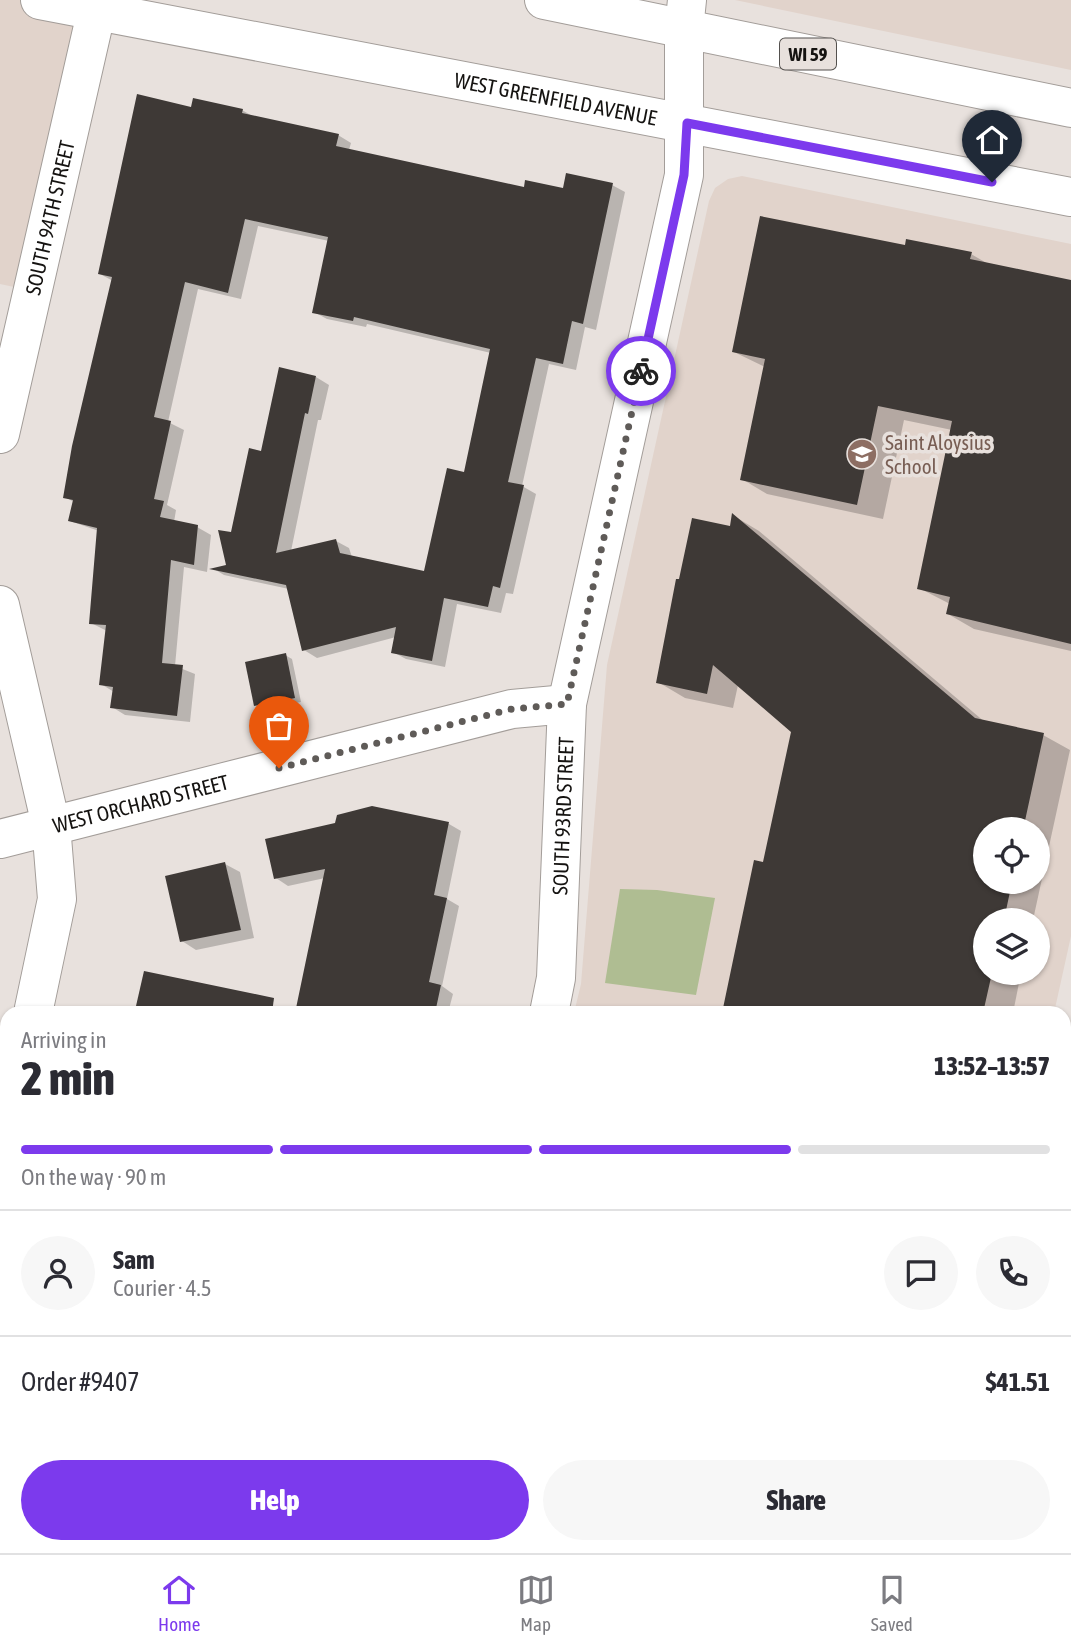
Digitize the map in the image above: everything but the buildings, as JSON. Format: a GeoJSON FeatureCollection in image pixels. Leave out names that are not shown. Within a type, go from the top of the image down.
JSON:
{"type":"FeatureCollection","features":[{"type":"Feature","properties":{"kind":"street","name":"WEST GREENFIELD AVENUE"},"geometry":{"type":"LineString","coordinates":[[40,0],[97,5],[1071,197]]}},
{"type":"Feature","properties":{"kind":"street","name":"WI 59"},"geometry":{"type":"LineString","coordinates":[[544,0],[686,14],[1071,108]]}},
{"type":"Feature","properties":{"kind":"street","name":"SOUTH 94TH STREET"},"geometry":{"type":"LineString","coordinates":[[0,434],[97,5]]}},
{"type":"Feature","properties":{"kind":"street","name":"SOUTH 93RD STREET"},"geometry":{"type":"LineString","coordinates":[[550,1006],[556,978],[567,704],[684,175],[687,123],[686,14]]}},
{"type":"Feature","properties":{"kind":"street"},"geometry":{"type":"LineString","coordinates":[[0,605],[51,825],[57,899],[34,1006]]}},
{"type":"Feature","properties":{"kind":"street","name":"WEST ORCHARD STREET"},"geometry":{"type":"LineString","coordinates":[[0,839],[512,709],[567,704]]}},
{"type":"Feature","properties":{"kind":"shaded area"},"geometry":{"type":"Polygon","coordinates":[[[0,0],[43,0],[95,10],[33,291],[0,284],[0,0]]]}},
{"type":"Feature","properties":{"kind":"shaded area"},"geometry":{"type":"Polygon","coordinates":[[[735,0],[1071,0],[1071,70],[735,0]]]}},
{"type":"Feature","properties":{"kind":"shaded area","name":"Saint Aloysius School"},"geometry":{"type":"Polygon","coordinates":[[[742,176],[1071,244],[1071,936],[1056,1006],[576,1006],[581,984],[607,665],[709,201],[715,188],[728,179],[742,176]]]}},
{"type":"Feature","properties":{"kind":"green space"},"geometry":{"type":"Polygon","coordinates":[[[620,889],[657,890],[715,898],[696,995],[605,983],[620,889]]]}},
{"type":"Feature","properties":{"kind":"way so far"},"geometry":{"type":"LineString","coordinates":[[279,768],[512,709],[567,704],[641,371]]}},
{"type":"Feature","properties":{"kind":"place","name":"Saint Aloysius School"},"geometry":{"type":"Point","coordinates":[862,454]}},
{"type":"Feature","properties":{"kind":"route"},"geometry":{"type":"LineString","coordinates":[[641,371],[684,175],[687,123],[992,182]]}}]}
